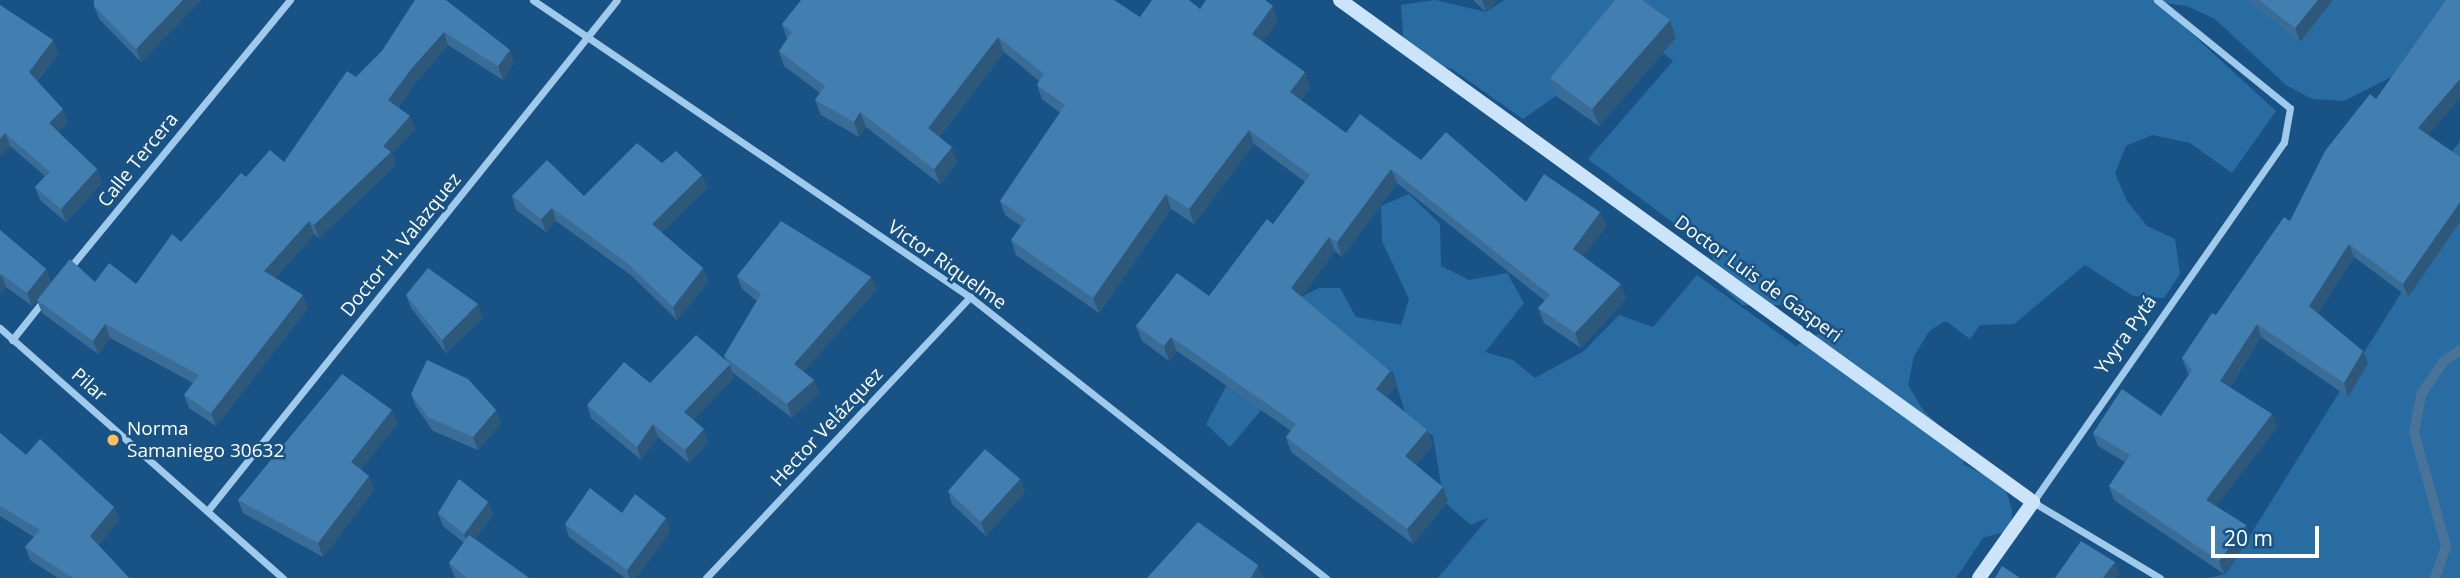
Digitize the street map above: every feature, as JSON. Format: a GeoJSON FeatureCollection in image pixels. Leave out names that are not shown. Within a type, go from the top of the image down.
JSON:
{"type":"FeatureCollection","features":[{"type":"Feature","properties":{"kind":"street","name":"Calle Tercera"},"geometry":{"type":"LineString","coordinates":[[64,276],[289,0]]}},
{"type":"Feature","properties":{"kind":"street","name":"Victor Riquelme"},"geometry":{"type":"LineString","coordinates":[[533,0],[588,40],[970,297],[1325,578]]}},
{"type":"Feature","properties":{"kind":"street","name":"Doctor H. Valazquez"},"geometry":{"type":"LineString","coordinates":[[209,509],[588,40],[617,0]]}},
{"type":"Feature","properties":{"kind":"street","name":"Doctor Luis de Gasperi"},"geometry":{"type":"LineString","coordinates":[[1340,0],[2033,502],[2160,578]]}},
{"type":"Feature","properties":{"kind":"street","name":"Yvyra Pytá"},"geometry":{"type":"LineString","coordinates":[[1979,578],[2284,142],[2290,108],[2157,0]]}},
{"type":"Feature","properties":{"kind":"street"},"geometry":{"type":"LineString","coordinates":[[12,340],[55,286]]}},
{"type":"Feature","properties":{"kind":"street","name":"Hector Velázquez"},"geometry":{"type":"LineString","coordinates":[[706,578],[970,297]]}},
{"type":"Feature","properties":{"kind":"street","name":"Pilar"},"geometry":{"type":"LineString","coordinates":[[0,328],[209,509],[283,578]]}},
{"type":"Feature","properties":{"kind":"shaded area"},"geometry":{"type":"Polygon","coordinates":[[[1435,0],[1486,12],[1504,0],[2460,0],[2417,64],[2344,101],[2312,99],[2286,85],[2215,19],[2187,6],[2157,2],[2276,111],[2232,173],[2190,143],[2152,135],[2126,146],[2115,173],[2127,201],[2147,226],[2175,239],[2180,274],[2164,298],[2133,296],[2085,265],[2014,324],[1980,325],[1970,339],[1946,321],[1930,330],[1914,356],[1908,385],[1923,410],[1967,453],[1963,464],[2004,484],[2012,510],[2011,530],[1983,538],[1956,578],[1438,578],[1489,517],[1471,525],[1444,502],[1433,436],[1407,419],[1393,373],[1370,356],[1277,391],[1230,447],[1206,424],[1239,362],[1291,302],[1319,288],[1340,288],[1356,317],[1401,325],[1409,299],[1382,241],[1381,206],[1409,194],[1440,224],[1441,266],[1469,280],[1507,273],[1524,303],[1485,352],[1513,360],[1535,378],[1584,351],[1619,315],[1653,327],[1697,275],[1796,346],[1820,333],[1784,305],[1742,305],[1720,285],[1711,251],[1588,159],[1673,61],[1655,46],[1569,69],[1556,96],[1523,119],[1452,69],[1422,61],[1403,36],[1401,5],[1435,0]]]}},
{"type":"Feature","properties":{"kind":"shaded area"},"geometry":{"type":"Polygon","coordinates":[[[2460,142],[2460,578],[2208,578],[2226,574],[2449,216],[2452,151],[2460,142]]]}},
{"type":"Feature","properties":{"kind":"building"},"geometry":{"type":"Polygon","coordinates":[[[94,0],[183,0],[136,49],[94,6],[94,0]]]}},
{"type":"Feature","properties":{"kind":"building"},"geometry":{"type":"Polygon","coordinates":[[[415,0],[446,0],[510,50],[498,66],[444,32],[412,68],[388,100],[410,116],[383,146],[391,152],[314,225],[309,221],[264,271],[303,295],[211,413],[184,395],[199,375],[105,324],[93,341],[37,300],[70,259],[95,282],[109,263],[136,284],[172,234],[181,242],[241,173],[246,177],[270,150],[284,162],[347,71],[356,77],[382,51],[415,0]]]}},
{"type":"Feature","properties":{"kind":"building"},"geometry":{"type":"Polygon","coordinates":[[[801,0],[1114,0],[1140,17],[1152,0],[1189,0],[1200,9],[1206,0],[1265,0],[1273,6],[1252,34],[1305,72],[1290,92],[1346,133],[1360,114],[1421,160],[1446,132],[1526,202],[1544,174],[1600,212],[1573,249],[1621,284],[1575,333],[1538,308],[1550,295],[1391,169],[1337,242],[1329,237],[1291,288],[1390,371],[1376,389],[1427,430],[1405,456],[1443,487],[1407,529],[1286,437],[1296,424],[1171,337],[1164,346],[1136,326],[1177,273],[1209,296],[1267,219],[1273,224],[1310,175],[1249,130],[1189,209],[1166,194],[1093,298],[1011,240],[1026,219],[1000,201],[1065,105],[1037,85],[1044,74],[998,37],[928,128],[952,147],[934,169],[860,112],[854,122],[815,100],[825,86],[779,51],[792,32],[782,24],[801,0]]]}},
{"type":"Feature","properties":{"kind":"building"},"geometry":{"type":"Polygon","coordinates":[[[1615,0],[1642,0],[1670,20],[1592,109],[1550,78],[1615,0]]]}},
{"type":"Feature","properties":{"kind":"building"},"geometry":{"type":"Polygon","coordinates":[[[2259,0],[2318,0],[2295,28],[2259,0]]]}},
{"type":"Feature","properties":{"kind":"building"},"geometry":{"type":"Polygon","coordinates":[[[2446,0],[2460,0],[2460,79],[2418,128],[2460,157],[2460,202],[2403,284],[2349,244],[2309,306],[2363,351],[2344,383],[2257,324],[2220,381],[2272,414],[2206,500],[2246,525],[2219,561],[2109,486],[2130,455],[2093,433],[2122,389],[2161,416],[2192,370],[2182,358],[2212,313],[2216,315],[2284,217],[2290,221],[2325,151],[2370,94],[2376,99],[2446,0]]]}},
{"type":"Feature","properties":{"kind":"building"},"geometry":{"type":"Polygon","coordinates":[[[0,5],[53,40],[29,72],[63,109],[49,123],[97,169],[61,209],[35,187],[50,172],[5,133],[0,139],[0,5]]]}},
{"type":"Feature","properties":{"kind":"building"},"geometry":{"type":"Polygon","coordinates":[[[637,143],[662,163],[676,151],[702,175],[652,224],[703,268],[673,307],[627,263],[552,208],[541,219],[512,196],[547,160],[584,196],[637,143]]]}},
{"type":"Feature","properties":{"kind":"building"},"geometry":{"type":"Polygon","coordinates":[[[781,221],[871,277],[794,364],[814,380],[787,404],[724,356],[761,294],[737,276],[781,221]]]}},
{"type":"Feature","properties":{"kind":"building"},"geometry":{"type":"Polygon","coordinates":[[[0,230],[46,269],[27,293],[1,274],[0,276],[0,230]]]}},
{"type":"Feature","properties":{"kind":"building"},"geometry":{"type":"Polygon","coordinates":[[[428,268],[478,304],[442,340],[406,295],[428,268]]]}},
{"type":"Feature","properties":{"kind":"building"},"geometry":{"type":"Polygon","coordinates":[[[696,335],[730,364],[684,412],[704,429],[685,450],[653,424],[637,447],[587,405],[624,362],[650,383],[696,335]]]}},
{"type":"Feature","properties":{"kind":"building"},"geometry":{"type":"Polygon","coordinates":[[[427,360],[468,379],[496,410],[473,437],[428,417],[411,394],[427,360]]]}},
{"type":"Feature","properties":{"kind":"building"},"geometry":{"type":"Polygon","coordinates":[[[342,374],[392,410],[351,462],[369,476],[318,543],[238,500],[342,374]]]}},
{"type":"Feature","properties":{"kind":"building"},"geometry":{"type":"Polygon","coordinates":[[[0,433],[26,455],[40,439],[114,507],[90,536],[129,578],[73,578],[25,547],[40,530],[0,506],[0,433]]]}},
{"type":"Feature","properties":{"kind":"building"},"geometry":{"type":"Polygon","coordinates":[[[985,449],[1020,479],[981,522],[948,491],[985,449]]]}},
{"type":"Feature","properties":{"kind":"building"},"geometry":{"type":"Polygon","coordinates":[[[459,479],[488,502],[464,534],[438,513],[459,479]]]}},
{"type":"Feature","properties":{"kind":"building"},"geometry":{"type":"Polygon","coordinates":[[[590,488],[622,513],[635,494],[666,518],[627,570],[565,524],[590,488]]]}},
{"type":"Feature","properties":{"kind":"building"},"geometry":{"type":"Polygon","coordinates":[[[1198,522],[1258,565],[1251,578],[1147,578],[1198,522]]]}},
{"type":"Feature","properties":{"kind":"building"},"geometry":{"type":"Polygon","coordinates":[[[469,535],[529,578],[467,578],[449,563],[469,535]]]}},
{"type":"Feature","properties":{"kind":"building"},"geometry":{"type":"Polygon","coordinates":[[[2081,541],[2115,562],[2103,578],[2055,578],[2081,541]]]}},
{"type":"Feature","properties":{"kind":"building"},"geometry":{"type":"Polygon","coordinates":[[[2002,566],[2020,578],[1995,578],[2002,566]]]}},
{"type":"Feature","properties":{"kind":"waterway"},"geometry":{"type":"LineString","coordinates":[[2435,578],[2446,546],[2414,432],[2421,395],[2443,362],[2460,350]]}},
{"type":"Feature","properties":{"kind":"place","name":"Norma Samaniego 30632"},"geometry":{"type":"Point","coordinates":[113,440]}}]}
